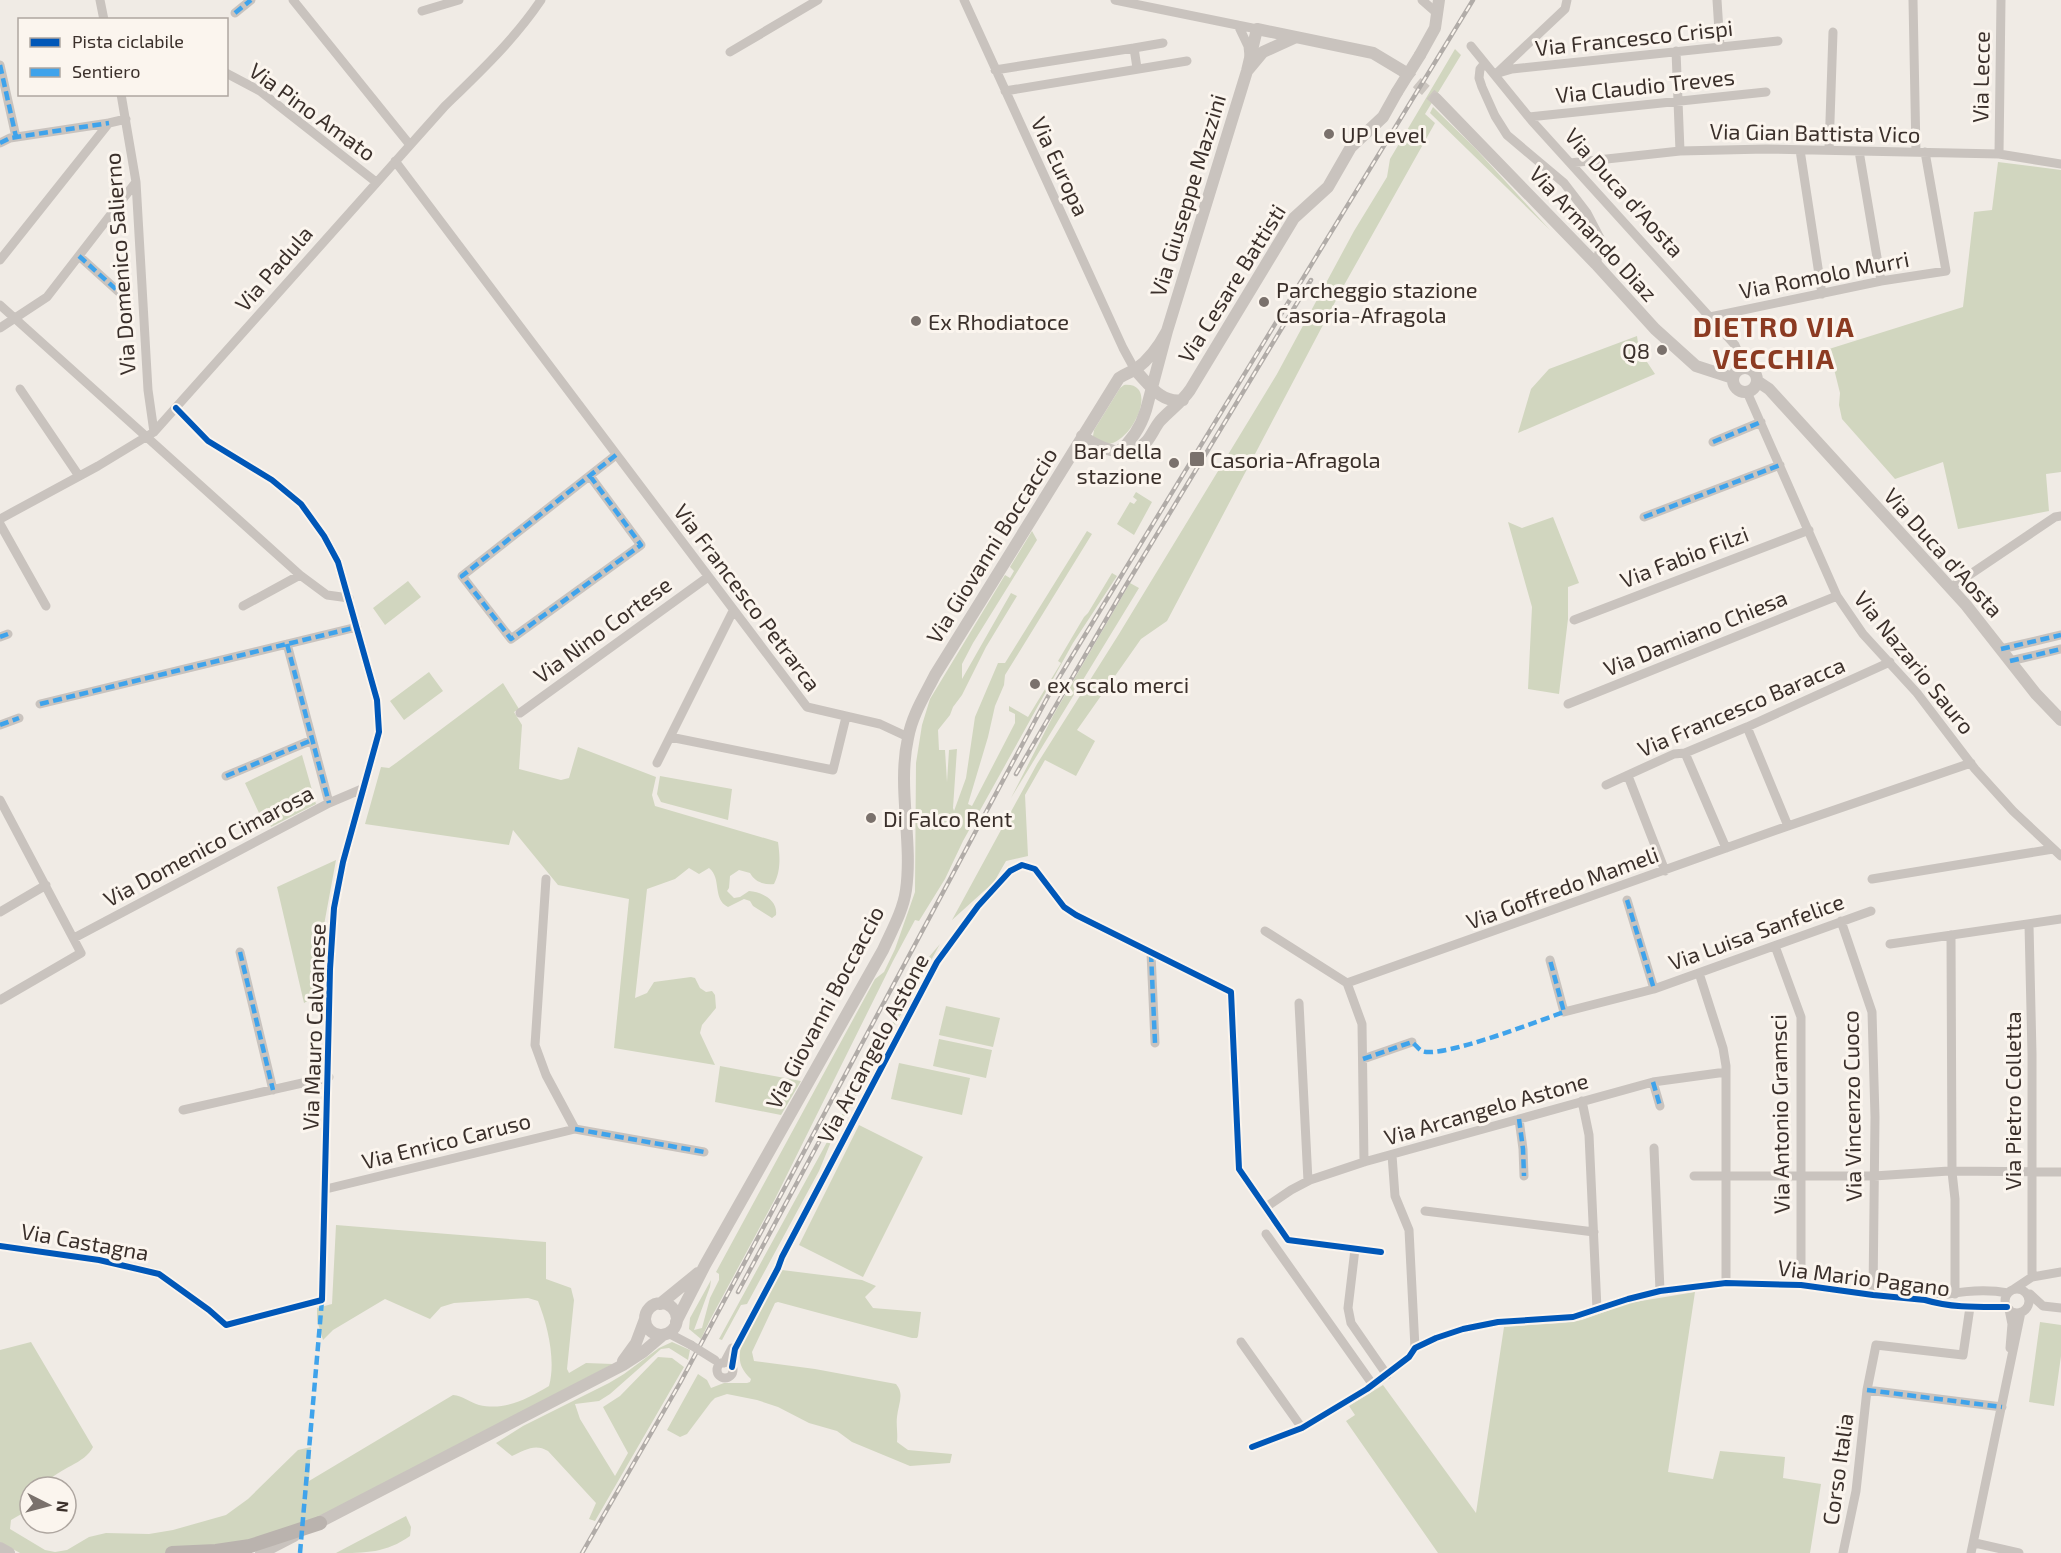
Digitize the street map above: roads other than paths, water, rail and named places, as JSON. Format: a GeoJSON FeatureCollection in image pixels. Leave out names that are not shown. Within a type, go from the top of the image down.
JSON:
{"type":"FeatureCollection","features":[{"type":"Feature","properties":{"kind":"main road"},"geometry":{"type":"LineString","coordinates":[[172,1553],[268,1547],[320,1523]]}},
{"type":"Feature","properties":{"kind":"street"},"geometry":{"type":"LineString","coordinates":[[100,0],[104,18]]}},
{"type":"Feature","properties":{"kind":"street"},"geometry":{"type":"LineString","coordinates":[[235,13],[251,0]]}},
{"type":"Feature","properties":{"kind":"street"},"geometry":{"type":"LineString","coordinates":[[293,0],[410,145]]}},
{"type":"Feature","properties":{"kind":"street"},"geometry":{"type":"LineString","coordinates":[[422,11],[459,0]]}},
{"type":"Feature","properties":{"kind":"street","name":"Via Padula"},"geometry":{"type":"LineString","coordinates":[[0,519],[150,434],[176,408],[445,105],[502,51],[524,26],[541,0]]}},
{"type":"Feature","properties":{"kind":"street"},"geometry":{"type":"LineString","coordinates":[[730,52],[818,0]]}},
{"type":"Feature","properties":{"kind":"street","name":"Via Europa"},"geometry":{"type":"LineString","coordinates":[[964,0],[1123,348],[1130,372]]}},
{"type":"Feature","properties":{"kind":"street"},"geometry":{"type":"LineString","coordinates":[[1115,0],[1373,52],[1403,71]]}},
{"type":"Feature","properties":{"kind":"street"},"geometry":{"type":"LineString","coordinates":[[1422,0],[1438,14]]}},
{"type":"Feature","properties":{"kind":"street"},"geometry":{"type":"LineString","coordinates":[[1438,0],[1438,14]]}},
{"type":"Feature","properties":{"kind":"street"},"geometry":{"type":"LineString","coordinates":[[1495,74],[1565,9],[1568,0]]}},
{"type":"Feature","properties":{"kind":"street"},"geometry":{"type":"LineString","coordinates":[[1717,0],[1720,47]]}},
{"type":"Feature","properties":{"kind":"street"},"geometry":{"type":"LineString","coordinates":[[1912,0],[1921,152]]}},
{"type":"Feature","properties":{"kind":"street","name":"Via Lecce"},"geometry":{"type":"LineString","coordinates":[[1999,154],[2001,0]]}},
{"type":"Feature","properties":{"kind":"street","name":"Via Cesare Battisti"},"geometry":{"type":"LineString","coordinates":[[1118,452],[1135,449],[1144,444],[1161,420],[1183,400],[1294,218],[1328,187],[1351,147],[1383,117],[1435,28],[1438,14]]}},
{"type":"Feature","properties":{"kind":"street"},"geometry":{"type":"LineString","coordinates":[[1238,25],[1248,46],[1248,64]]}},
{"type":"Feature","properties":{"kind":"street","name":"Via Giuseppe Mazzini"},"geometry":{"type":"LineString","coordinates":[[1118,452],[1133,437],[1142,422],[1257,29]]}},
{"type":"Feature","properties":{"kind":"street"},"geometry":{"type":"LineString","coordinates":[[1829,150],[1833,32]]}},
{"type":"Feature","properties":{"kind":"street","name":"Via Giuseppe Mazzini"},"geometry":{"type":"LineString","coordinates":[[1248,64],[1263,52],[1296,37]]}},
{"type":"Feature","properties":{"kind":"street","name":"Via Francesco Crispi"},"geometry":{"type":"LineString","coordinates":[[1495,74],[1512,69],[1778,40]]}},
{"type":"Feature","properties":{"kind":"street"},"geometry":{"type":"LineString","coordinates":[[995,70],[1163,43]]}},
{"type":"Feature","properties":{"kind":"street","name":"Via Duca d'Aosta"},"geometry":{"type":"LineString","coordinates":[[1471,46],[1529,117],[1735,345],[1745,368],[1752,371],[1757,381],[1769,389],[1950,588],[2036,694],[2061,720]]}},
{"type":"Feature","properties":{"kind":"street"},"geometry":{"type":"LineString","coordinates":[[1134,48],[1137,69]]}},
{"type":"Feature","properties":{"kind":"street"},"geometry":{"type":"LineString","coordinates":[[1676,51],[1680,151]]}},
{"type":"Feature","properties":{"kind":"street"},"geometry":{"type":"LineString","coordinates":[[1005,91],[1187,61]]}},
{"type":"Feature","properties":{"kind":"street"},"geometry":{"type":"LineString","coordinates":[[1484,64],[1480,69],[1479,78],[1495,117],[1507,135],[1564,183],[1587,213],[1600,238],[1601,245],[1596,264]]}},
{"type":"Feature","properties":{"kind":"street"},"geometry":{"type":"LineString","coordinates":[[0,65],[16,137]]}},
{"type":"Feature","properties":{"kind":"street","name":"Via Pino Amato"},"geometry":{"type":"LineString","coordinates":[[228,74],[260,91],[376,182]]}},
{"type":"Feature","properties":{"kind":"street","name":"Via Claudio Treves"},"geometry":{"type":"LineString","coordinates":[[1529,117],[1766,92]]}},
{"type":"Feature","properties":{"kind":"street","name":"Via Domenico Salierno"},"geometry":{"type":"LineString","coordinates":[[121,96],[136,182],[150,434]]}},
{"type":"Feature","properties":{"kind":"street","name":"Via Armando Diaz"},"geometry":{"type":"LineString","coordinates":[[1436,99],[1596,264],[1655,329],[1696,366],[1733,378]]}},
{"type":"Feature","properties":{"kind":"street"},"geometry":{"type":"LineString","coordinates":[[0,143],[16,137],[126,119]]}},
{"type":"Feature","properties":{"kind":"street"},"geometry":{"type":"LineString","coordinates":[[0,260],[109,123]]}},
{"type":"Feature","properties":{"kind":"street"},"geometry":{"type":"LineString","coordinates":[[1800,150],[1822,294]]}},
{"type":"Feature","properties":{"kind":"street","name":"Via Gian Battista Vico"},"geometry":{"type":"LineString","coordinates":[[1570,163],[1680,151],[1829,150],[1999,154],[2061,164]]}},
{"type":"Feature","properties":{"kind":"street"},"geometry":{"type":"LineString","coordinates":[[1859,151],[1881,281]]}},
{"type":"Feature","properties":{"kind":"street","name":"Via Romolo Murri"},"geometry":{"type":"LineString","coordinates":[[1710,317],[1881,281],[1946,271],[1921,152]]}},
{"type":"Feature","properties":{"kind":"street","name":"Via Francesco Petrarca"},"geometry":{"type":"LineString","coordinates":[[394,161],[807,707],[880,724],[908,737]]}},
{"type":"Feature","properties":{"kind":"street"},"geometry":{"type":"LineString","coordinates":[[0,328],[47,297],[136,182]]}},
{"type":"Feature","properties":{"kind":"street"},"geometry":{"type":"LineString","coordinates":[[79,256],[120,293]]}},
{"type":"Feature","properties":{"kind":"street"},"geometry":{"type":"LineString","coordinates":[[0,305],[150,434],[300,575],[327,595],[349,598]]}},
{"type":"Feature","properties":{"kind":"street","name":"Via Giuseppe Mazzini"},"geometry":{"type":"LineString","coordinates":[[1082,436],[1119,378],[1130,372],[1157,349],[1167,331]]}},
{"type":"Feature","properties":{"kind":"street"},"geometry":{"type":"LineString","coordinates":[[1745,368],[1738,370],[1733,378],[1737,389],[1747,392],[1754,387],[1757,381]]}},
{"type":"Feature","properties":{"kind":"street"},"geometry":{"type":"LineString","coordinates":[[1130,372],[1166,399],[1174,402],[1183,400]]}},
{"type":"Feature","properties":{"kind":"street"},"geometry":{"type":"LineString","coordinates":[[20,389],[79,476]]}},
{"type":"Feature","properties":{"kind":"street","name":"Via Nazario Sauro"},"geometry":{"type":"LineString","coordinates":[[1747,392],[1837,596],[1863,634],[1917,693],[1971,763],[2013,812],[2061,856]]}},
{"type":"Feature","properties":{"kind":"street","name":"Via Mauro Calvanese"},"geometry":{"type":"LineString","coordinates":[[176,408],[208,441],[272,480],[301,504],[324,536],[338,562],[377,700],[379,732],[343,862],[334,908],[330,969],[322,1300]]}},
{"type":"Feature","properties":{"kind":"street"},"geometry":{"type":"LineString","coordinates":[[1713,442],[1761,422]]}},
{"type":"Feature","properties":{"kind":"street"},"geometry":{"type":"LineString","coordinates":[[1082,436],[1101,448],[1118,452]]}},
{"type":"Feature","properties":{"kind":"street","name":"Via Giovanni Boccaccio"},"geometry":{"type":"LineString","coordinates":[[671,1329],[883,950],[900,912],[907,877],[905,760],[908,737],[917,711],[935,675],[1082,436]]}},
{"type":"Feature","properties":{"kind":"street"},"geometry":{"type":"LineString","coordinates":[[590,476],[640,545],[511,639],[462,576],[616,455]]}},
{"type":"Feature","properties":{"kind":"street"},"geometry":{"type":"LineString","coordinates":[[1644,517],[1780,465]]}},
{"type":"Feature","properties":{"kind":"street"},"geometry":{"type":"LineString","coordinates":[[1950,588],[2055,517],[2061,516]]}},
{"type":"Feature","properties":{"kind":"street"},"geometry":{"type":"LineString","coordinates":[[0,524],[46,606]]}},
{"type":"Feature","properties":{"kind":"street","name":"Via Fabio Filzi"},"geometry":{"type":"LineString","coordinates":[[1574,620],[1809,530]]}},
{"type":"Feature","properties":{"kind":"street"},"geometry":{"type":"LineString","coordinates":[[243,606],[300,575]]}},
{"type":"Feature","properties":{"kind":"street","name":"Via Nino Cortese"},"geometry":{"type":"LineString","coordinates":[[520,713],[708,577]]}},
{"type":"Feature","properties":{"kind":"street","name":"Via Damiano Chiesa"},"geometry":{"type":"LineString","coordinates":[[1568,704],[1837,596]]}},
{"type":"Feature","properties":{"kind":"street"},"geometry":{"type":"LineString","coordinates":[[657,763],[733,611]]}},
{"type":"Feature","properties":{"kind":"street"},"geometry":{"type":"LineString","coordinates":[[40,704],[357,627]]}},
{"type":"Feature","properties":{"kind":"street","name":"Via Duca d'Aosta"},"geometry":{"type":"LineString","coordinates":[[2001,649],[2061,635]]}},
{"type":"Feature","properties":{"kind":"street"},"geometry":{"type":"LineString","coordinates":[[287,644],[329,803]]}},
{"type":"Feature","properties":{"kind":"street"},"geometry":{"type":"LineString","coordinates":[[2010,661],[2061,649]]}},
{"type":"Feature","properties":{"kind":"street","name":"Via Francesco Baracca"},"geometry":{"type":"LineString","coordinates":[[1606,785],[1674,754],[1685,753],[1747,727],[1890,662]]}},
{"type":"Feature","properties":{"kind":"street"},"geometry":{"type":"LineString","coordinates":[[670,737],[833,770],[846,717]]}},
{"type":"Feature","properties":{"kind":"street"},"geometry":{"type":"LineString","coordinates":[[0,725],[20,718]]}},
{"type":"Feature","properties":{"kind":"street"},"geometry":{"type":"LineString","coordinates":[[1747,727],[1788,826]]}},
{"type":"Feature","properties":{"kind":"street"},"geometry":{"type":"LineString","coordinates":[[226,776],[312,740]]}},
{"type":"Feature","properties":{"kind":"street"},"geometry":{"type":"LineString","coordinates":[[1685,753],[1726,848]]}},
{"type":"Feature","properties":{"kind":"street","name":"Via Goffredo Mameli"},"geometry":{"type":"LineString","coordinates":[[1347,983],[1971,763]]}},
{"type":"Feature","properties":{"kind":"street"},"geometry":{"type":"LineString","coordinates":[[1628,776],[1665,871]]}},
{"type":"Feature","properties":{"kind":"street","name":"Via Domenico Cimarosa"},"geometry":{"type":"LineString","coordinates":[[74,938],[329,803],[362,789]]}},
{"type":"Feature","properties":{"kind":"street"},"geometry":{"type":"LineString","coordinates":[[0,800],[4,818],[46,885],[81,953],[0,999]]}},
{"type":"Feature","properties":{"kind":"street"},"geometry":{"type":"LineString","coordinates":[[1872,879],[2053,849]]}},
{"type":"Feature","properties":{"kind":"street","name":"Via Arcangelo Astone"},"geometry":{"type":"LineString","coordinates":[[671,1329],[676,1336],[722,1362],[782,1257],[927,982],[951,941],[1010,871],[1026,865],[1035,869],[1064,907],[1151,953]]}},
{"type":"Feature","properties":{"kind":"street","name":"Via Enrico Caruso"},"geometry":{"type":"LineString","coordinates":[[546,879],[535,1045],[546,1075],[575,1129]]}},
{"type":"Feature","properties":{"kind":"street"},"geometry":{"type":"LineString","coordinates":[[0,912],[46,885]]}},
{"type":"Feature","properties":{"kind":"street","name":"Via Luisa Sanfelice"},"geometry":{"type":"LineString","coordinates":[[1628,900],[1654,988]]}},
{"type":"Feature","properties":{"kind":"street","name":"Via Luisa Sanfelice"},"geometry":{"type":"LineString","coordinates":[[1550,960],[1564,1012],[1654,988],[1871,910]]}},
{"type":"Feature","properties":{"kind":"street"},"geometry":{"type":"LineString","coordinates":[[1890,944],[2061,919]]}},
{"type":"Feature","properties":{"kind":"street","name":"Via Vincenzo Cuoco"},"geometry":{"type":"LineString","coordinates":[[1841,921],[1872,1012],[1875,1117],[1873,1295]]}},
{"type":"Feature","properties":{"kind":"street","name":"Via Pietro Colletta"},"geometry":{"type":"LineString","coordinates":[[2029,925],[2034,1276]]}},
{"type":"Feature","properties":{"kind":"street"},"geometry":{"type":"LineString","coordinates":[[1265,930],[1347,983],[1362,1024],[1364,1162]]}},
{"type":"Feature","properties":{"kind":"street"},"geometry":{"type":"LineString","coordinates":[[1951,935],[1955,1294]]}},
{"type":"Feature","properties":{"kind":"street","name":"Via Antonio Gramsci"},"geometry":{"type":"LineString","coordinates":[[1775,946],[1801,1017],[1800,1285]]}},
{"type":"Feature","properties":{"kind":"street"},"geometry":{"type":"LineString","coordinates":[[240,952],[273,1090]]}},
{"type":"Feature","properties":{"kind":"street"},"geometry":{"type":"LineString","coordinates":[[1155,1042],[1151,953],[1231,992],[1239,1169],[1288,1240],[1381,1252]]}},
{"type":"Feature","properties":{"kind":"street"},"geometry":{"type":"LineString","coordinates":[[1699,973],[1723,1048],[1726,1072],[1726,1283]]}},
{"type":"Feature","properties":{"kind":"street"},"geometry":{"type":"LineString","coordinates":[[1299,1003],[1308,1181]]}},
{"type":"Feature","properties":{"kind":"street"},"geometry":{"type":"LineString","coordinates":[[1363,1059],[1412,1042]]}},
{"type":"Feature","properties":{"kind":"street","name":"Via Arcangelo Astone"},"geometry":{"type":"LineString","coordinates":[[1266,1208],[1308,1181],[1364,1162],[1653,1082],[1726,1072]]}},
{"type":"Feature","properties":{"kind":"street"},"geometry":{"type":"LineString","coordinates":[[183,1110],[329,1077]]}},
{"type":"Feature","properties":{"kind":"street"},"geometry":{"type":"LineString","coordinates":[[1653,1082],[1660,1106]]}},
{"type":"Feature","properties":{"kind":"street"},"geometry":{"type":"LineString","coordinates":[[1582,1101],[1589,1135],[1597,1309]]}},
{"type":"Feature","properties":{"kind":"street"},"geometry":{"type":"LineString","coordinates":[[1519,1119],[1524,1176]]}},
{"type":"Feature","properties":{"kind":"street","name":"Via Enrico Caruso"},"geometry":{"type":"LineString","coordinates":[[326,1189],[575,1129],[704,1152]]}},
{"type":"Feature","properties":{"kind":"street"},"geometry":{"type":"LineString","coordinates":[[1654,1148],[1660,1291]]}},
{"type":"Feature","properties":{"kind":"street"},"geometry":{"type":"LineString","coordinates":[[1392,1155],[1395,1196],[1409,1230],[1415,1348]]}},
{"type":"Feature","properties":{"kind":"street"},"geometry":{"type":"LineString","coordinates":[[1694,1176],[1874,1176],[1952,1172],[2061,1172]]}},
{"type":"Feature","properties":{"kind":"street"},"geometry":{"type":"LineString","coordinates":[[1425,1211],[1594,1232]]}},
{"type":"Feature","properties":{"kind":"street"},"geometry":{"type":"LineString","coordinates":[[1266,1234],[1373,1385]]}},
{"type":"Feature","properties":{"kind":"street","name":"Via Castagna"},"geometry":{"type":"LineString","coordinates":[[0,1246],[99,1260],[159,1274],[226,1325],[322,1300]]}},
{"type":"Feature","properties":{"kind":"street"},"geometry":{"type":"LineString","coordinates":[[1354,1249],[1348,1308],[1351,1323],[1387,1375]]}},
{"type":"Feature","properties":{"kind":"street","name":"Via Giovanni Boccaccio"},"geometry":{"type":"LineString","coordinates":[[660,1304],[705,1265]]}},
{"type":"Feature","properties":{"kind":"street"},"geometry":{"type":"LineString","coordinates":[[2011,1353],[2009,1345],[2012,1324],[2005,1300],[2011,1291],[2034,1276],[2061,1272]]}},
{"type":"Feature","properties":{"kind":"street","name":"Via Mario Pagano"},"geometry":{"type":"LineString","coordinates":[[1252,1447],[1302,1428],[1373,1385],[1409,1357],[1415,1348],[1436,1338],[1498,1322],[1573,1317],[1660,1291],[1726,1283],[1800,1285],[1925,1300],[1937,1304],[2008,1308],[2015,1312],[2061,1313]]}},
{"type":"Feature","properties":{"kind":"street","name":"Via Mario Pagano"},"geometry":{"type":"LineString","coordinates":[[1925,1300],[1955,1294],[2020,1289],[2030,1294],[2043,1306],[2061,1308]]}},
{"type":"Feature","properties":{"kind":"street"},"geometry":{"type":"LineString","coordinates":[[1971,1553],[1975,1543],[2011,1353],[2023,1311],[2029,1300],[2026,1293]]}},
{"type":"Feature","properties":{"kind":"street"},"geometry":{"type":"LineString","coordinates":[[320,1523],[610,1371],[643,1352],[671,1329],[675,1312],[672,1308],[660,1304],[651,1308],[631,1351],[610,1371]]}},
{"type":"Feature","properties":{"kind":"street","name":"Corso Italia"},"geometry":{"type":"LineString","coordinates":[[1843,1553],[1856,1491],[1867,1390],[1876,1345],[1963,1355],[1970,1307]]}},
{"type":"Feature","properties":{"kind":"street"},"geometry":{"type":"LineString","coordinates":[[646,1316],[645,1321],[650,1330],[658,1335],[671,1329]]}},
{"type":"Feature","properties":{"kind":"street"},"geometry":{"type":"LineString","coordinates":[[1241,1342],[1302,1428]]}},
{"type":"Feature","properties":{"kind":"street","name":"Corso Italia"},"geometry":{"type":"LineString","coordinates":[[1867,1390],[2002,1407]]}},
{"type":"Feature","properties":{"kind":"street"},"geometry":{"type":"LineString","coordinates":[[1975,1543],[2019,1553]]}},
{"type":"Feature","properties":{"kind":"street"},"geometry":{"type":"LineString","coordinates":[[0,1548],[9,1553]]}},
{"type":"Feature","properties":{"kind":"tunnel"},"geometry":{"type":"LineString","coordinates":[[1403,71],[1436,99]]}},
{"type":"Feature","properties":{"kind":"railway"},"geometry":{"type":"LineString","coordinates":[[582,1553],[680,1383],[1052,689],[1473,0]]}},
{"type":"Feature","properties":{"kind":"railway"},"geometry":{"type":"LineString","coordinates":[[1016,774],[1125,587],[1311,280]]}},
{"type":"Feature","properties":{"kind":"railway"},"geometry":{"type":"LineString","coordinates":[[738,1292],[819,1142]]}},
{"type":"Feature","properties":{"kind":"place","name":"UP Level"},"geometry":{"type":"Point","coordinates":[1329,134]}},
{"type":"Feature","properties":{"kind":"place","name":"Parcheggio stazione Casoria-Afragola"},"geometry":{"type":"Point","coordinates":[1264,302]}},
{"type":"Feature","properties":{"kind":"place","name":"Ex Rhodiatoce"},"geometry":{"type":"Point","coordinates":[916,321]}},
{"type":"Feature","properties":{"kind":"place","name":"Q8"},"geometry":{"type":"Point","coordinates":[1662,350]}},
{"type":"Feature","properties":{"kind":"place","name":"Casoria-Afragola"},"geometry":{"type":"Point","coordinates":[1197,459]}},
{"type":"Feature","properties":{"kind":"place","name":"Bar della stazione"},"geometry":{"type":"Point","coordinates":[1174,463]}},
{"type":"Feature","properties":{"kind":"place","name":"ex scalo merci"},"geometry":{"type":"Point","coordinates":[1035,684]}},
{"type":"Feature","properties":{"kind":"place","name":"Di Falco Rent"},"geometry":{"type":"Point","coordinates":[871,818]}},
{"type":"Feature","properties":{"kind":"district","name":"DIETRO VIA VECCHIA"},"geometry":{"type":"Point","coordinates":[1774,342]}}]}
